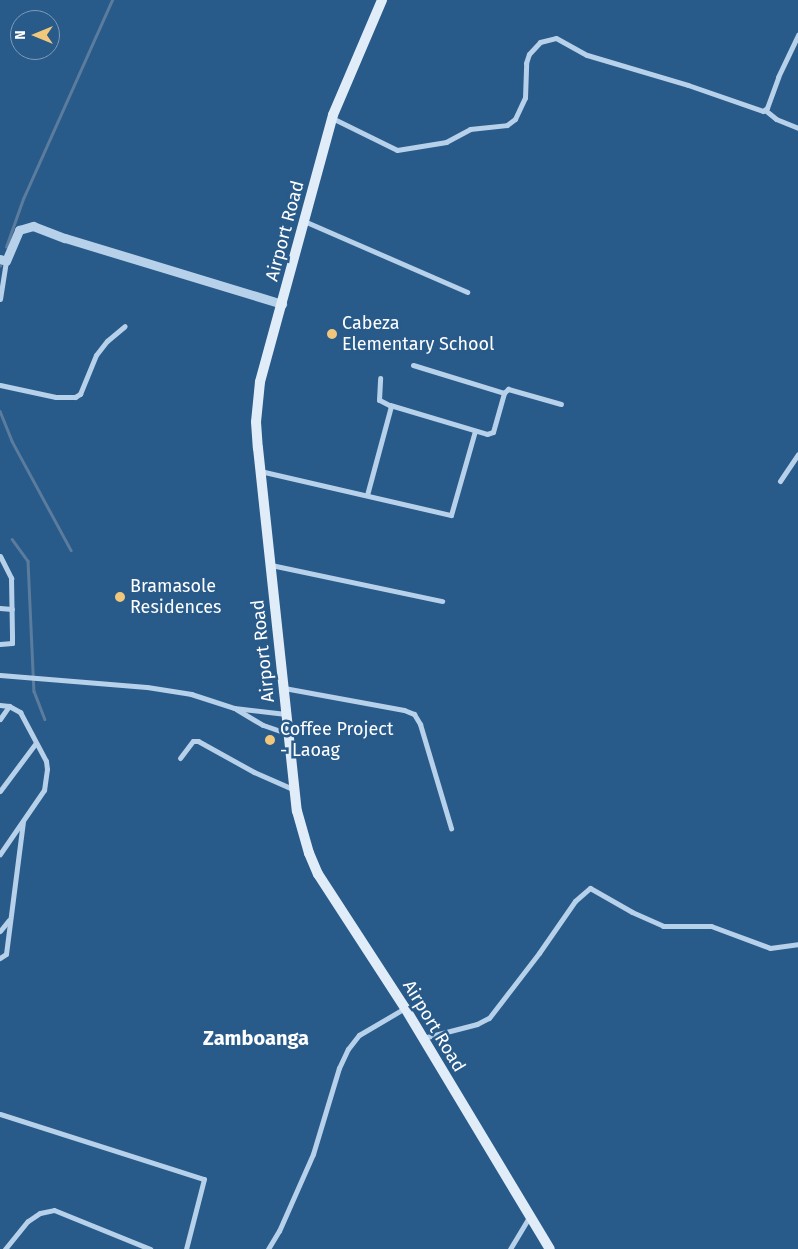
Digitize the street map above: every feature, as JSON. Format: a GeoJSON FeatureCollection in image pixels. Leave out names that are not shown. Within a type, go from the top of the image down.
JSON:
{"type":"FeatureCollection","features":[{"type":"Feature","properties":{"kind":"main road","name":"Airport Road"},"geometry":{"type":"LineString","coordinates":[[382,0],[332,118],[260,382],[256,422],[260,472],[295,790],[302,831],[318,874],[405,1008],[550,1249]]}},
{"type":"Feature","properties":{"kind":"street"},"geometry":{"type":"LineString","coordinates":[[766,110],[778,77],[798,35]]}},
{"type":"Feature","properties":{"kind":"street"},"geometry":{"type":"LineString","coordinates":[[332,118],[397,150],[446,142],[470,129],[508,125],[515,119],[525,98],[526,63],[529,54],[540,42],[556,38],[587,55],[688,85],[760,111],[766,110]]}},
{"type":"Feature","properties":{"kind":"street"},"geometry":{"type":"LineString","coordinates":[[766,110],[776,119],[798,128]]}},
{"type":"Feature","properties":{"kind":"street"},"geometry":{"type":"LineString","coordinates":[[304,221],[467,292]]}},
{"type":"Feature","properties":{"kind":"street"},"geometry":{"type":"LineString","coordinates":[[0,299],[3,260],[19,230],[33,226],[65,238],[282,304]]}},
{"type":"Feature","properties":{"kind":"street"},"geometry":{"type":"LineString","coordinates":[[0,385],[56,397],[76,397],[80,394],[96,355],[107,341],[125,326]]}},
{"type":"Feature","properties":{"kind":"street"},"geometry":{"type":"LineString","coordinates":[[413,365],[504,393]]}},
{"type":"Feature","properties":{"kind":"street"},"geometry":{"type":"LineString","coordinates":[[380,378],[379,400],[487,434],[493,432],[504,393],[511,389],[561,404]]}},
{"type":"Feature","properties":{"kind":"street"},"geometry":{"type":"LineString","coordinates":[[367,494],[390,405]]}},
{"type":"Feature","properties":{"kind":"street"},"geometry":{"type":"LineString","coordinates":[[260,472],[367,494],[451,515],[475,431]]}},
{"type":"Feature","properties":{"kind":"street"},"geometry":{"type":"LineString","coordinates":[[780,480],[798,454]]}},
{"type":"Feature","properties":{"kind":"street"},"geometry":{"type":"LineString","coordinates":[[0,556],[9,572],[12,609],[12,643],[0,644]]}},
{"type":"Feature","properties":{"kind":"street"},"geometry":{"type":"LineString","coordinates":[[270,565],[442,601]]}},
{"type":"Feature","properties":{"kind":"street"},"geometry":{"type":"LineString","coordinates":[[0,608],[12,609]]}},
{"type":"Feature","properties":{"kind":"street"},"geometry":{"type":"LineString","coordinates":[[0,673],[57,681],[90,681],[147,687],[191,694],[234,708],[287,714]]}},
{"type":"Feature","properties":{"kind":"street"},"geometry":{"type":"LineString","coordinates":[[284,688],[404,710],[414,714],[420,724],[451,828]]}},
{"type":"Feature","properties":{"kind":"street"},"geometry":{"type":"LineString","coordinates":[[0,705],[9,706],[20,712],[35,744],[46,761],[47,780],[44,790],[0,854]]}},
{"type":"Feature","properties":{"kind":"street"},"geometry":{"type":"LineString","coordinates":[[0,719],[9,706]]}},
{"type":"Feature","properties":{"kind":"street"},"geometry":{"type":"LineString","coordinates":[[234,708],[263,726],[289,734]]}},
{"type":"Feature","properties":{"kind":"street"},"geometry":{"type":"LineString","coordinates":[[180,758],[193,741],[198,741],[254,772],[295,790]]}},
{"type":"Feature","properties":{"kind":"street"},"geometry":{"type":"LineString","coordinates":[[0,791],[35,744]]}},
{"type":"Feature","properties":{"kind":"street"},"geometry":{"type":"LineString","coordinates":[[0,958],[6,954],[23,822]]}},
{"type":"Feature","properties":{"kind":"street"},"geometry":{"type":"LineString","coordinates":[[423,1038],[477,1024],[489,1018],[539,953],[575,901],[590,888],[632,912],[664,926],[712,926],[770,948],[798,944]]}},
{"type":"Feature","properties":{"kind":"street"},"geometry":{"type":"LineString","coordinates":[[0,931],[10,920]]}},
{"type":"Feature","properties":{"kind":"street"},"geometry":{"type":"LineString","coordinates":[[268,1249],[279,1231],[312,1154],[339,1068],[348,1049],[358,1034],[405,1008]]}},
{"type":"Feature","properties":{"kind":"street"},"geometry":{"type":"LineString","coordinates":[[0,1114],[201,1178],[205,1182],[186,1249]]}},
{"type":"Feature","properties":{"kind":"street"},"geometry":{"type":"LineString","coordinates":[[4,1249],[28,1221],[40,1213],[54,1210],[150,1249]]}},
{"type":"Feature","properties":{"kind":"street"},"geometry":{"type":"LineString","coordinates":[[510,1249],[530,1217]]}},
{"type":"Feature","properties":{"kind":"waterway"},"geometry":{"type":"LineString","coordinates":[[6,247],[23,199],[112,0]]}},
{"type":"Feature","properties":{"kind":"waterway"},"geometry":{"type":"LineString","coordinates":[[0,411],[12,441],[71,550]]}},
{"type":"Feature","properties":{"kind":"waterway"},"geometry":{"type":"LineString","coordinates":[[12,539],[28,561],[34,691],[45,719]]}},
{"type":"Feature","properties":{"kind":"place","name":"Cabeza Elementary School"},"geometry":{"type":"Point","coordinates":[332,334]}},
{"type":"Feature","properties":{"kind":"place","name":"Bramasole Residences"},"geometry":{"type":"Point","coordinates":[120,597]}},
{"type":"Feature","properties":{"kind":"place","name":"Coffee Project - Laoag"},"geometry":{"type":"Point","coordinates":[270,740]}},
{"type":"Feature","properties":{"kind":"district","name":"Zamboanga"},"geometry":{"type":"Point","coordinates":[256,1038]}}]}
